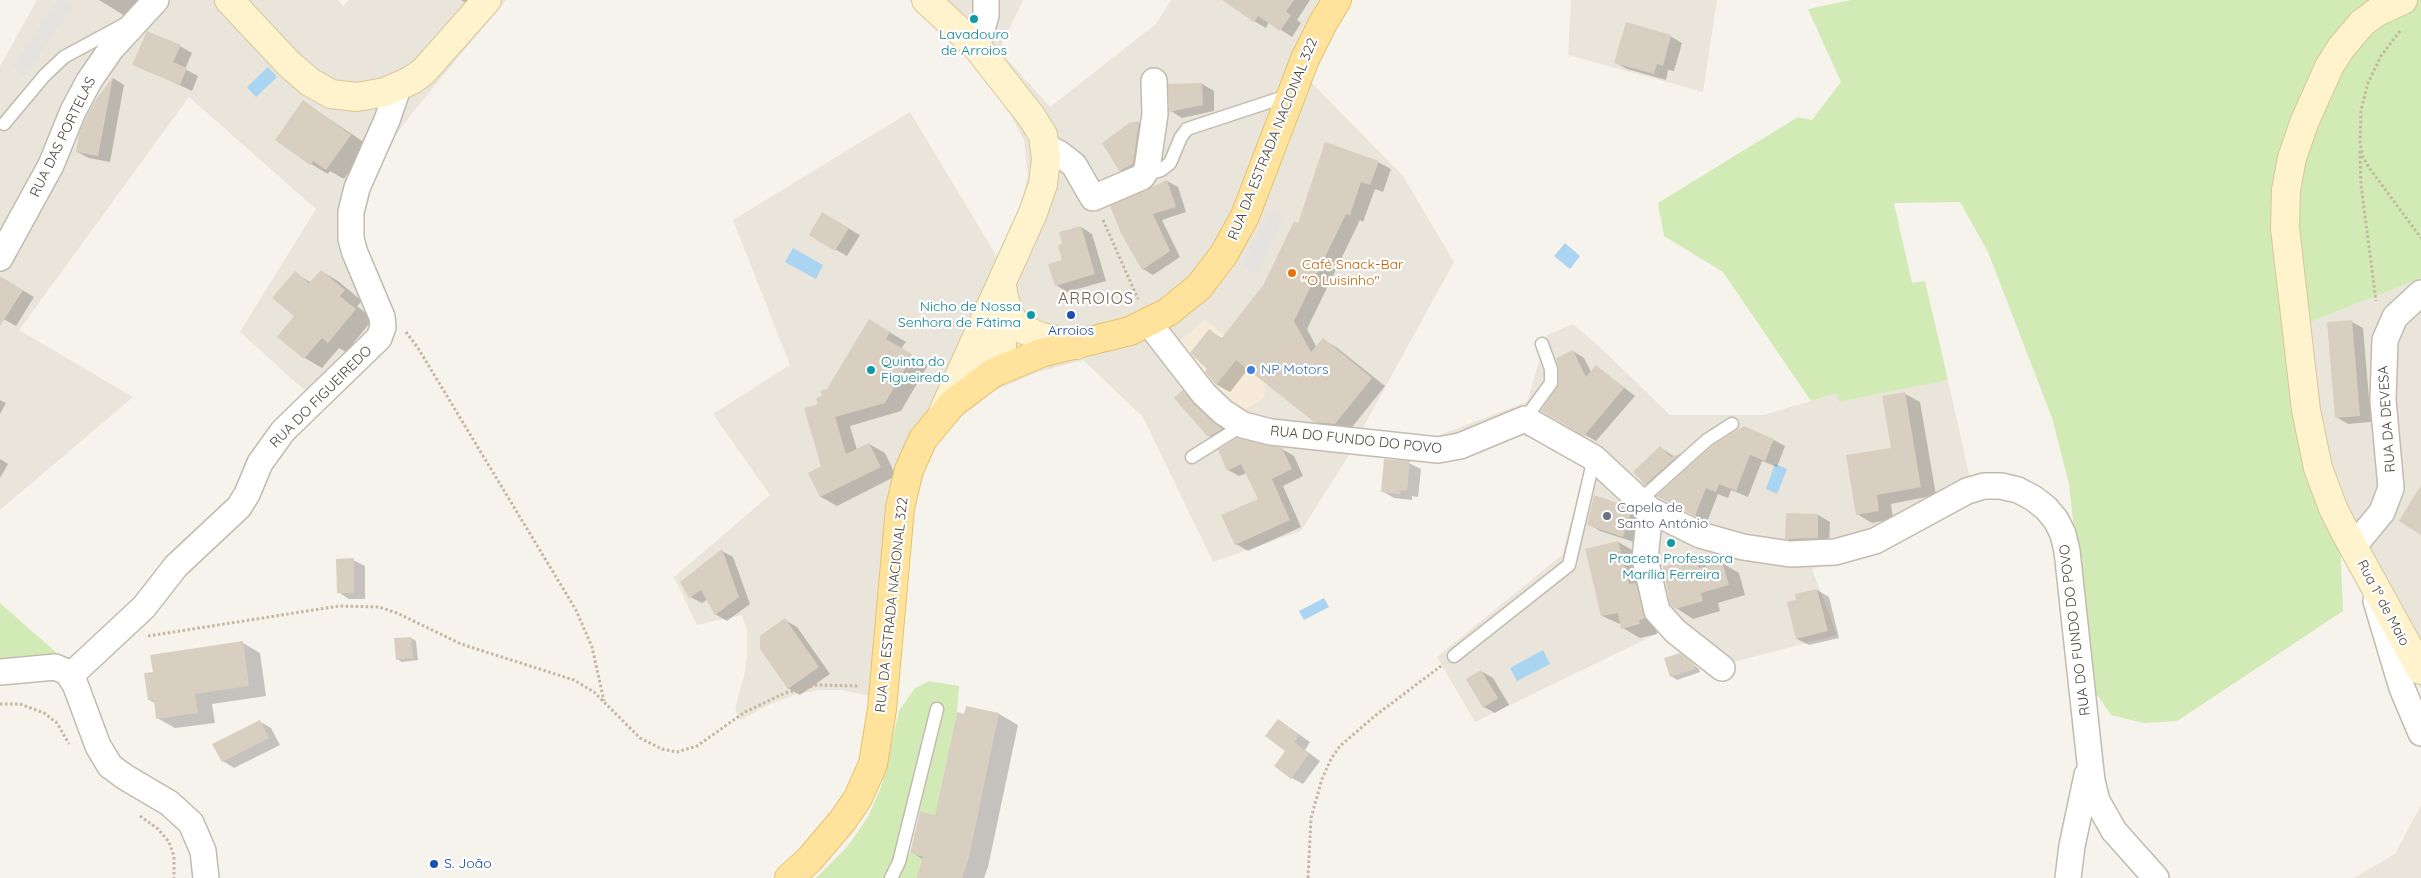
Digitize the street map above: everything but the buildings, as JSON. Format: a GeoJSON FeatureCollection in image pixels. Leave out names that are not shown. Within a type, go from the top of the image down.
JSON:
{"type":"FeatureCollection","features":[{"type":"Feature","properties":{"kind":"main road","name":"RUA DA ESTRADA NACIONAL 322"},"geometry":{"type":"LineString","coordinates":[[789,878],[827,840],[858,798],[869,776],[876,752],[884,688],[895,544],[902,497],[917,450],[929,430],[943,412],[974,385],[1003,368],[1041,353],[1130,331],[1189,296],[1208,277],[1224,254],[1248,209],[1316,34],[1337,0]]}},
{"type":"Feature","properties":{"kind":"street","name":"RUA DAS PORTELAS"},"geometry":{"type":"LineString","coordinates":[[0,258],[51,165],[73,111],[88,81],[111,49],[156,0]]}},
{"type":"Feature","properties":{"kind":"street"},"geometry":{"type":"LineString","coordinates":[[229,0],[290,64],[321,89],[331,94],[357,97],[398,88],[424,71],[488,0]]}},
{"type":"Feature","properties":{"kind":"street"},"geometry":{"type":"LineString","coordinates":[[926,0],[977,46],[1038,126],[1046,147],[1043,184],[1033,213],[1006,278],[986,315],[943,412]]}},
{"type":"Feature","properties":{"kind":"street"},"geometry":{"type":"LineString","coordinates":[[977,46],[986,15],[986,0]]}},
{"type":"Feature","properties":{"kind":"street","name":"Rua 1º de Maio"},"geometry":{"type":"LineString","coordinates":[[2404,0],[2370,17],[2355,30],[2340,48],[2329,67],[2299,135],[2289,169],[2286,190],[2286,240],[2310,440],[2322,483],[2369,577],[2421,670]]}},
{"type":"Feature","properties":{"kind":"street"},"geometry":{"type":"LineString","coordinates":[[1046,147],[1060,154],[1074,165],[1093,198],[1145,175],[1154,114],[1154,81]]}},
{"type":"Feature","properties":{"kind":"street","name":"RUA DO FIGUEIREDO"},"geometry":{"type":"LineString","coordinates":[[70,676],[144,607],[176,566],[239,507],[247,494],[260,463],[283,430],[372,348],[379,338],[383,327],[381,313],[356,253],[352,239],[351,212],[357,188],[385,126],[398,88]]}},
{"type":"Feature","properties":{"kind":"street"},"geometry":{"type":"LineString","coordinates":[[1006,278],[1008,314],[1020,328],[1039,336],[1076,345]]}},
{"type":"Feature","properties":{"kind":"street"},"geometry":{"type":"LineString","coordinates":[[986,315],[986,352],[992,362],[1003,368],[1002,324],[1006,278]]}},
{"type":"Feature","properties":{"kind":"street","name":"RUA DA DEVESA"},"geometry":{"type":"LineString","coordinates":[[2350,541],[2382,512],[2391,488],[2383,400],[2385,340],[2388,328],[2399,312],[2421,293]]}},
{"type":"Feature","properties":{"kind":"street","name":"RUA DO FUNDO DO POVO"},"geometry":{"type":"LineString","coordinates":[[1148,322],[1213,404],[1243,425],[1271,432],[1438,450],[1460,446],[1525,419],[1594,458],[1644,505],[1677,525],[1723,542],[1767,551],[1813,554],[1835,552],[1875,541],[1967,491],[1984,486],[2001,486],[2018,490],[2034,498],[2056,520],[2063,534],[2067,551],[2089,760],[2095,794],[2105,818],[2156,878]]}},
{"type":"Feature","properties":{"kind":"street"},"geometry":{"type":"LineString","coordinates":[[1644,505],[1645,559],[1657,611],[1668,626],[1722,668]]}},
{"type":"Feature","properties":{"kind":"street"},"geometry":{"type":"LineString","coordinates":[[2369,577],[2398,676],[2421,733]]}},
{"type":"Feature","properties":{"kind":"street"},"geometry":{"type":"LineString","coordinates":[[0,672],[55,667],[64,670],[70,676],[98,746],[110,766],[124,777],[170,803],[191,823],[203,851],[206,878]]}},
{"type":"Feature","properties":{"kind":"street"},"geometry":{"type":"LineString","coordinates":[[2068,878],[2072,846],[2084,795],[2089,760]]}},
{"type":"Feature","properties":{"kind":"lane"},"geometry":{"type":"LineString","coordinates":[[4,124],[44,76],[64,57],[138,18]]}},
{"type":"Feature","properties":{"kind":"lane"},"geometry":{"type":"LineString","coordinates":[[1145,175],[1160,170],[1170,163],[1182,135],[1187,130],[1292,94]]}},
{"type":"Feature","properties":{"kind":"lane"},"geometry":{"type":"LineString","coordinates":[[1525,419],[1551,383],[1550,369],[1542,344]]}},
{"type":"Feature","properties":{"kind":"lane"},"geometry":{"type":"LineString","coordinates":[[1644,505],[1707,440],[1732,424]]}},
{"type":"Feature","properties":{"kind":"lane"},"geometry":{"type":"LineString","coordinates":[[1192,457],[1243,425]]}},
{"type":"Feature","properties":{"kind":"lane"},"geometry":{"type":"LineString","coordinates":[[1454,656],[1569,565],[1594,458]]}},
{"type":"Feature","properties":{"kind":"lane"},"geometry":{"type":"LineString","coordinates":[[891,878],[898,862],[937,709]]}},
{"type":"Feature","properties":{"kind":"path"},"geometry":{"type":"LineString","coordinates":[[2377,308],[2361,185],[2361,110],[2368,83],[2381,56],[2402,28]]}},
{"type":"Feature","properties":{"kind":"path"},"geometry":{"type":"LineString","coordinates":[[2360,143],[2363,157],[2370,169],[2421,238]]}},
{"type":"Feature","properties":{"kind":"path"},"geometry":{"type":"LineString","coordinates":[[1093,198],[1148,322]]}},
{"type":"Feature","properties":{"kind":"path"},"geometry":{"type":"LineString","coordinates":[[381,313],[403,330],[418,348],[576,610],[592,647],[604,701]]}},
{"type":"Feature","properties":{"kind":"path"},"geometry":{"type":"LineString","coordinates":[[115,635],[160,635],[312,609],[369,605],[397,613],[474,649],[574,680],[604,701],[640,738],[662,749],[677,752],[697,746],[760,703],[802,688],[832,684],[884,688]]}},
{"type":"Feature","properties":{"kind":"path"},"geometry":{"type":"LineString","coordinates":[[1308,878],[1310,818],[1322,779],[1331,759],[1340,746],[1376,715],[1454,656]]}},
{"type":"Feature","properties":{"kind":"shaded area"},"geometry":{"type":"Polygon","coordinates":[[[37,0],[338,0],[343,6],[349,0],[506,0],[413,112],[381,155],[359,209],[362,236],[396,317],[394,338],[325,409],[240,332],[316,209],[189,97],[19,330],[133,397],[0,510],[0,66],[37,0]]]}},
{"type":"Feature","properties":{"kind":"shaded area"},"geometry":{"type":"Polygon","coordinates":[[[58,0],[66,0],[73,5],[25,76],[12,67],[58,0]]]}},
{"type":"Feature","properties":{"kind":"shaded area"},"geometry":{"type":"Polygon","coordinates":[[[909,0],[1023,0],[999,50],[1050,107],[1156,24],[1171,0],[1352,0],[1340,17],[1309,80],[1403,176],[1454,262],[1360,433],[1401,437],[1434,437],[1527,402],[1547,335],[1573,324],[1603,350],[1670,415],[1764,415],[1837,393],[1839,402],[1948,380],[1974,497],[1875,552],[1812,569],[1837,635],[1734,662],[1683,621],[1475,722],[1437,657],[1562,555],[1587,463],[1544,436],[1525,437],[1522,433],[1351,452],[1301,531],[1213,562],[1143,417],[1083,360],[1038,372],[996,390],[960,418],[944,435],[932,453],[923,474],[911,523],[895,701],[841,690],[818,690],[794,695],[740,720],[735,709],[745,672],[747,653],[747,631],[742,615],[697,625],[674,577],[770,495],[713,414],[790,365],[733,220],[910,112],[999,260],[1016,225],[1028,176],[1024,140],[1005,104],[970,59],[909,0]]]}},
{"type":"Feature","properties":{"kind":"shaded area"},"geometry":{"type":"Polygon","coordinates":[[[1571,0],[1717,0],[1703,92],[1568,55],[1571,0]]]}},
{"type":"Feature","properties":{"kind":"shaded area"},"geometry":{"type":"Polygon","coordinates":[[[1270,209],[1284,217],[1257,274],[1242,266],[1270,209]]]}},
{"type":"Feature","properties":{"kind":"shaded area"},"geometry":{"type":"Polygon","coordinates":[[[2421,278],[2421,689],[2402,665],[2392,647],[2285,332],[2421,278]]]}},
{"type":"Feature","properties":{"kind":"shaded area"},"geometry":{"type":"Polygon","coordinates":[[[1205,320],[1268,370],[1264,398],[1240,413],[1173,346],[1205,320]]]}},
{"type":"Feature","properties":{"kind":"shaded area"},"geometry":{"type":"Polygon","coordinates":[[[2421,805],[2421,878],[2354,878],[2395,854],[2421,805]]]}},
{"type":"Feature","properties":{"kind":"green space"},"geometry":{"type":"Polygon","coordinates":[[[1851,0],[2421,0],[2421,278],[2285,332],[2340,538],[2343,611],[2177,721],[2144,723],[2111,715],[2091,686],[2069,484],[2052,418],[1988,252],[1960,202],[1894,203],[1912,283],[1925,281],[1948,380],[1839,402],[1837,393],[1811,401],[1723,272],[1664,236],[1658,203],[1798,117],[1812,120],[1841,82],[1808,9],[1851,0]]]}},
{"type":"Feature","properties":{"kind":"green space"},"geometry":{"type":"Polygon","coordinates":[[[0,603],[59,655],[0,661],[0,603]]]}},
{"type":"Feature","properties":{"kind":"green space"},"geometry":{"type":"Polygon","coordinates":[[[929,681],[959,686],[957,712],[935,815],[916,810],[905,852],[923,857],[916,878],[816,878],[847,847],[868,817],[881,787],[899,711],[915,688],[929,681]]]}},
{"type":"Feature","properties":{"kind":"water"},"geometry":{"type":"Polygon","coordinates":[[[268,67],[277,77],[256,97],[247,87],[268,67]]]}},
{"type":"Feature","properties":{"kind":"water"},"geometry":{"type":"Polygon","coordinates":[[[1565,243],[1580,256],[1570,269],[1554,256],[1565,243]]]}},
{"type":"Feature","properties":{"kind":"water"},"geometry":{"type":"Polygon","coordinates":[[[793,248],[823,265],[816,279],[785,262],[793,248]]]}},
{"type":"Feature","properties":{"kind":"water"},"geometry":{"type":"Polygon","coordinates":[[[1775,464],[1787,469],[1777,494],[1766,489],[1775,464]]]}},
{"type":"Feature","properties":{"kind":"water"},"geometry":{"type":"Polygon","coordinates":[[[1324,598],[1329,607],[1304,620],[1299,611],[1324,598]]]}},
{"type":"Feature","properties":{"kind":"water"},"geometry":{"type":"Polygon","coordinates":[[[1543,650],[1550,664],[1517,681],[1510,668],[1543,650]]]}},
{"type":"Feature","properties":{"kind":"place","name":"Lavadouro de Arroios"},"geometry":{"type":"Point","coordinates":[974,19]}},
{"type":"Feature","properties":{"kind":"place","name":"Café Snack-Bar \"O Luisinho\""},"geometry":{"type":"Point","coordinates":[1292,273]}},
{"type":"Feature","properties":{"kind":"place","name":"Nicho de Nossa Senhora de Fátima"},"geometry":{"type":"Point","coordinates":[1031,315]}},
{"type":"Feature","properties":{"kind":"place","name":"Arroios"},"geometry":{"type":"Point","coordinates":[1071,315]}},
{"type":"Feature","properties":{"kind":"place","name":"Quinta do Figueiredo"},"geometry":{"type":"Point","coordinates":[871,370]}},
{"type":"Feature","properties":{"kind":"place","name":"NP Motors"},"geometry":{"type":"Point","coordinates":[1251,370]}},
{"type":"Feature","properties":{"kind":"place","name":"Capela de Santo António"},"geometry":{"type":"Point","coordinates":[1607,516]}},
{"type":"Feature","properties":{"kind":"place","name":"Praceta Professora Marília Ferreira"},"geometry":{"type":"Point","coordinates":[1671,543]}},
{"type":"Feature","properties":{"kind":"place","name":"S. João"},"geometry":{"type":"Point","coordinates":[434,864]}},
{"type":"Feature","properties":{"kind":"district","name":"ARROIOS"},"geometry":{"type":"Point","coordinates":[1096,299]}}]}
